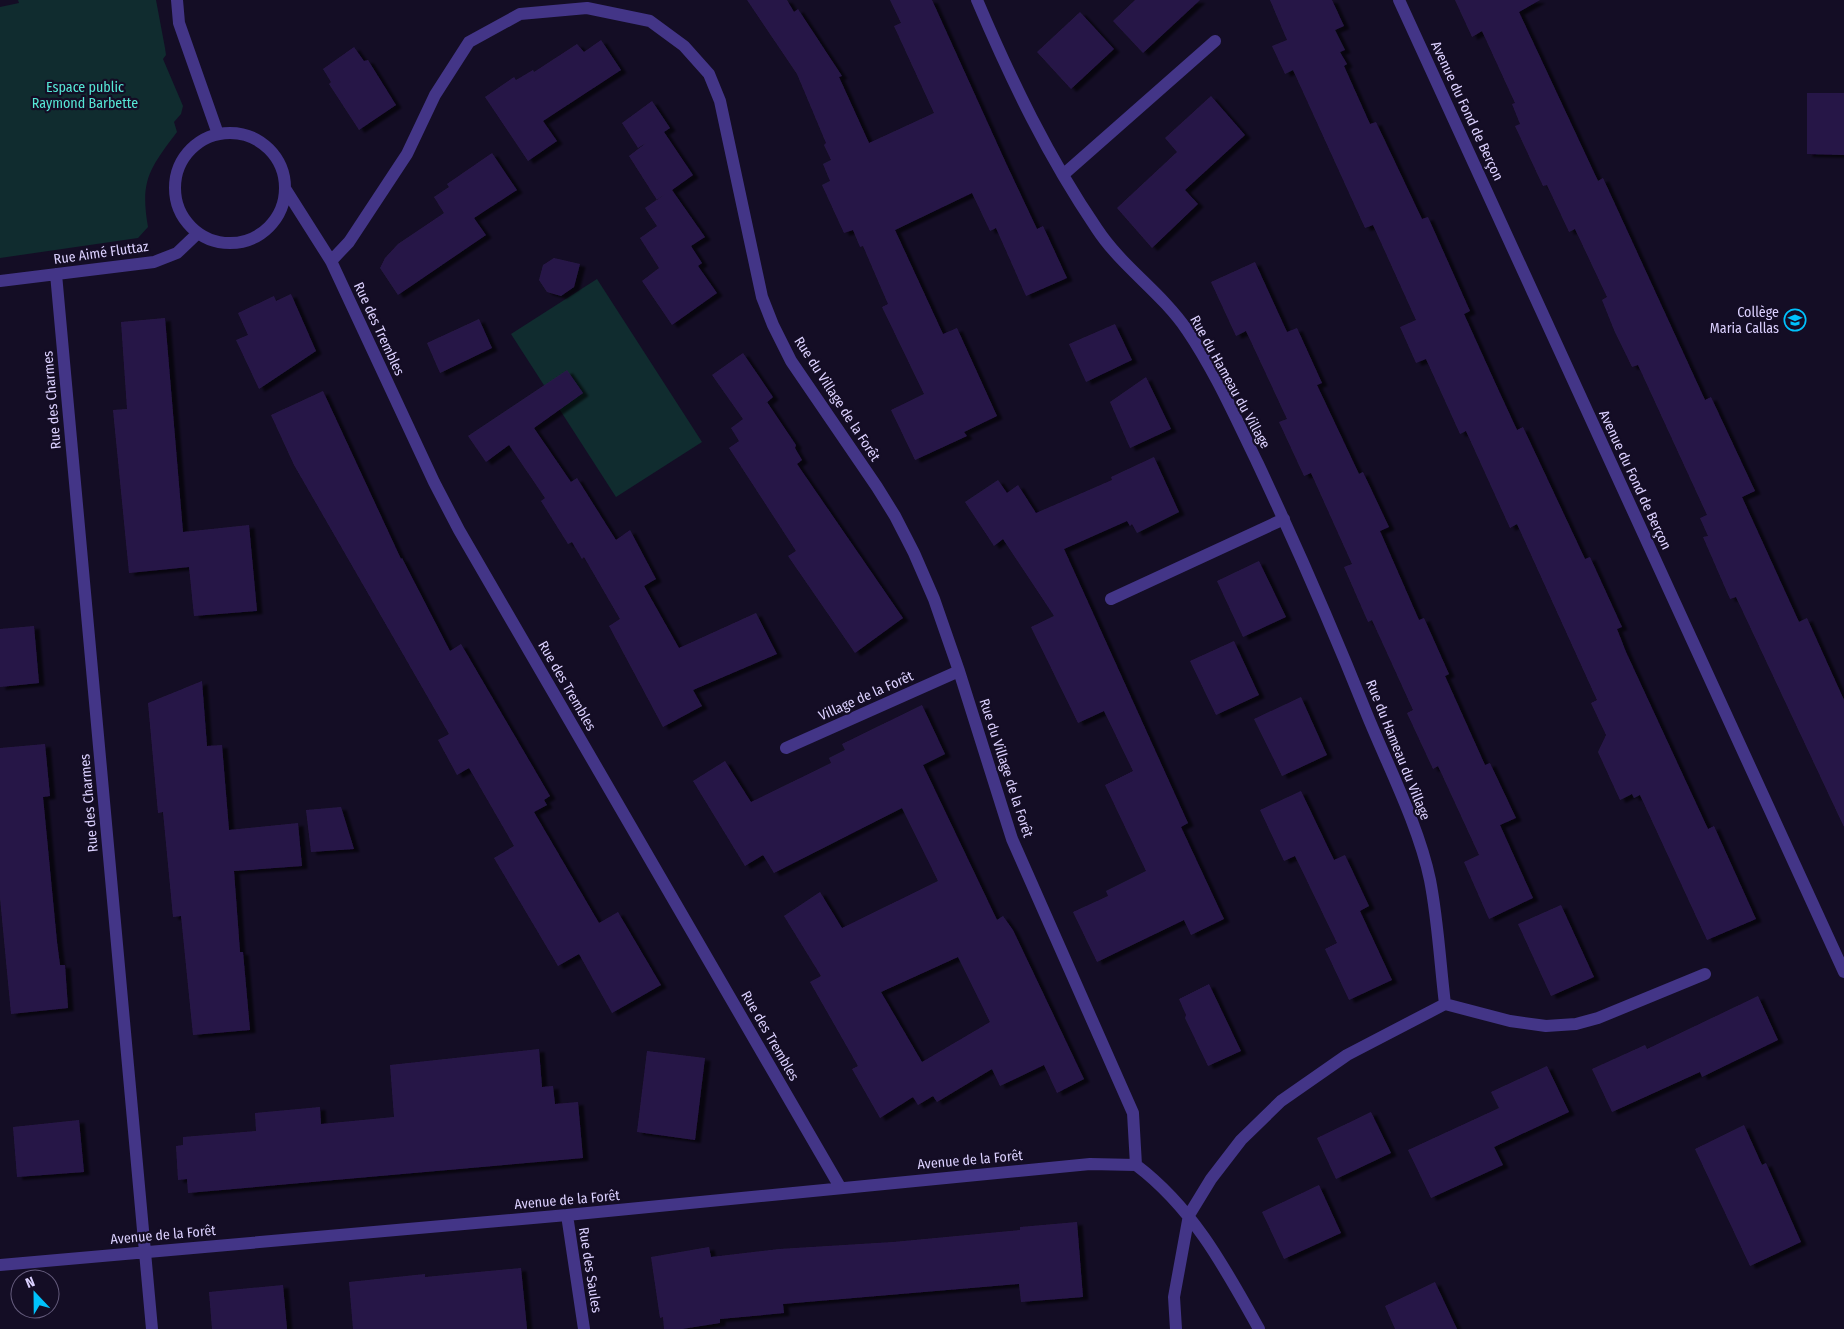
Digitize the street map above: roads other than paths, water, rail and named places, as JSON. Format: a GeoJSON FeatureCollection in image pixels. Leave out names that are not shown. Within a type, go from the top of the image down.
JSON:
{"type":"FeatureCollection","features":[{"type":"Feature","properties":{"kind":"street"},"geometry":{"type":"LineString","coordinates":[[177,0],[179,23],[218,134]]}},
{"type":"Feature","properties":{"kind":"street","name":"Rue du Hameau du Village"},"geometry":{"type":"LineString","coordinates":[[977,0],[1013,84],[1033,124],[1097,229],[1110,246],[1168,304],[1188,332],[1233,412],[1284,519],[1356,687],[1419,844],[1430,880],[1445,1004]]}},
{"type":"Feature","properties":{"kind":"street","name":"Avenue du Fond de Berçon"},"geometry":{"type":"LineString","coordinates":[[1399,0],[1844,972]]}},
{"type":"Feature","properties":{"kind":"street","name":"Rue du Village de la Forêt"},"geometry":{"type":"LineString","coordinates":[[331,261],[349,242],[408,154],[435,94],[469,42],[520,14],[587,8],[650,21],[684,46],[709,74],[720,101],[762,297],[773,325],[791,361],[895,516],[934,599],[960,671],[1012,839],[1133,1113],[1136,1165]]}},
{"type":"Feature","properties":{"kind":"street"},"geometry":{"type":"LineString","coordinates":[[1064,174],[1214,41]]}},
{"type":"Feature","properties":{"kind":"street"},"geometry":{"type":"LineString","coordinates":[[233,133],[248,136],[263,143],[276,156],[284,172],[286,190],[283,207],[274,222],[262,234],[246,241],[230,243],[213,241],[198,233],[185,221],[177,204],[175,186],[178,169],[187,153],[201,141],[218,134],[233,133]]}},
{"type":"Feature","properties":{"kind":"street","name":"Rue des Trembles"},"geometry":{"type":"LineString","coordinates":[[286,190],[331,261],[434,482],[459,530],[840,1187]]}},
{"type":"Feature","properties":{"kind":"street","name":"Rue Aimé Fluttaz"},"geometry":{"type":"LineString","coordinates":[[0,281],[154,262],[177,253],[198,233]]}},
{"type":"Feature","properties":{"kind":"street","name":"Rue des Charmes"},"geometry":{"type":"LineString","coordinates":[[56,274],[152,1329]]}},
{"type":"Feature","properties":{"kind":"street"},"geometry":{"type":"LineString","coordinates":[[1111,599],[1284,519]]}},
{"type":"Feature","properties":{"kind":"street","name":"Village de la Forêt"},"geometry":{"type":"LineString","coordinates":[[786,748],[960,671]]}},
{"type":"Feature","properties":{"kind":"street"},"geometry":{"type":"LineString","coordinates":[[1176,1329],[1174,1297],[1190,1216],[1211,1179],[1241,1140],[1281,1101],[1347,1055],[1445,1004],[1510,1021],[1546,1026],[1576,1024],[1598,1018],[1704,974]]}},
{"type":"Feature","properties":{"kind":"street","name":"Avenue de la Forêt"},"geometry":{"type":"LineString","coordinates":[[0,1265],[567,1215],[1090,1164],[1136,1165]]}},
{"type":"Feature","properties":{"kind":"street"},"geometry":{"type":"LineString","coordinates":[[1136,1165],[1157,1181],[1190,1216],[1219,1259],[1259,1329]]}},
{"type":"Feature","properties":{"kind":"street","name":"Rue des Saules"},"geometry":{"type":"LineString","coordinates":[[567,1215],[584,1329]]}},
{"type":"Feature","properties":{"kind":"place","name":"Collège Maria Callas"},"geometry":{"type":"Point","coordinates":[1795,320]}},
{"type":"Feature","properties":{"kind":"park label","name":"Espace public Raymond Barbette"},"geometry":{"type":"Point","coordinates":[85,95]}}]}
